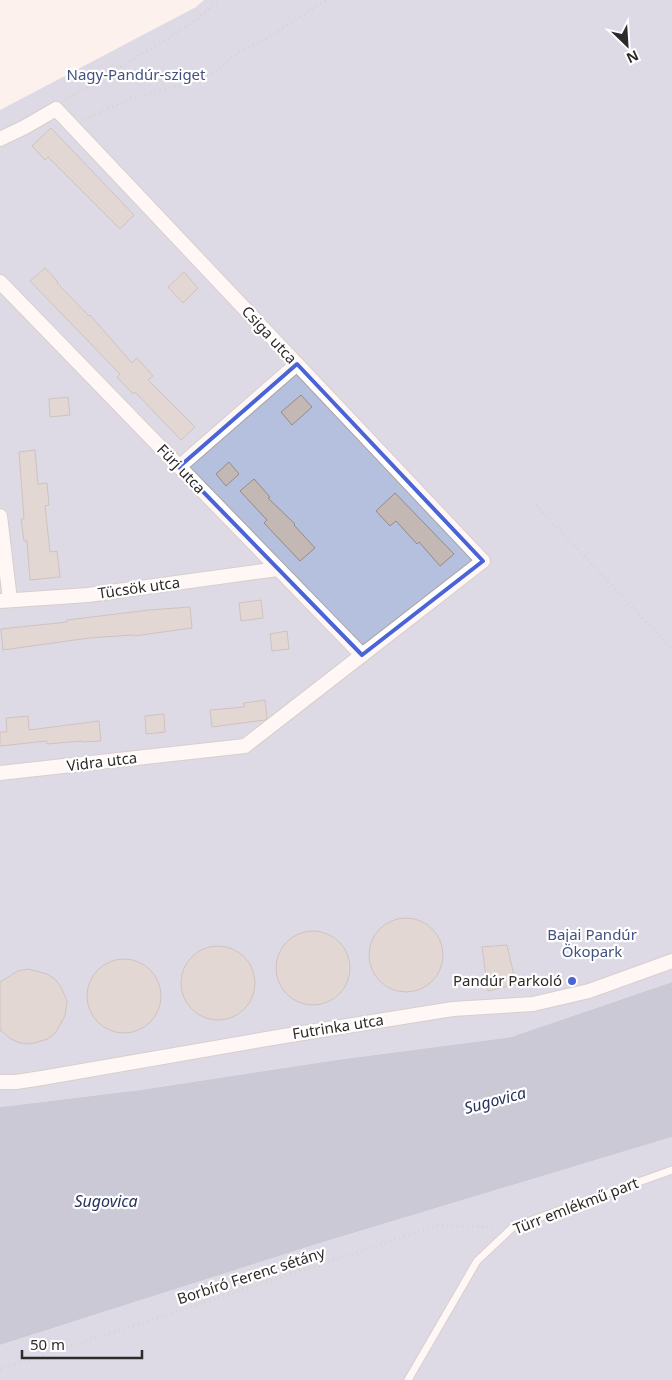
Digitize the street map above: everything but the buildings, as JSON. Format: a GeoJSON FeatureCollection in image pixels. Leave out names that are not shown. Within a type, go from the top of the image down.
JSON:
{"type":"FeatureCollection","features":[{"type":"Feature","properties":{"kind":"street","name":"Csiga utca"},"geometry":{"type":"LineString","coordinates":[[56,109],[483,561]]}},
{"type":"Feature","properties":{"kind":"street"},"geometry":{"type":"LineString","coordinates":[[0,139],[56,109]]}},
{"type":"Feature","properties":{"kind":"street","name":"Fürj utca"},"geometry":{"type":"LineString","coordinates":[[0,282],[362,655]]}},
{"type":"Feature","properties":{"kind":"street"},"geometry":{"type":"LineString","coordinates":[[179,467],[297,364]]}},
{"type":"Feature","properties":{"kind":"street"},"geometry":{"type":"LineString","coordinates":[[0,516],[5,600]]}},
{"type":"Feature","properties":{"kind":"street","name":"Vidra utca"},"geometry":{"type":"LineString","coordinates":[[0,773],[245,746],[483,561]]}},
{"type":"Feature","properties":{"kind":"street","name":"Tücsök utca"},"geometry":{"type":"LineString","coordinates":[[5,600],[88,595],[278,569]]}},
{"type":"Feature","properties":{"kind":"street","name":"Futrinka utca"},"geometry":{"type":"LineString","coordinates":[[0,1082],[16,1082],[42,1078],[453,1009],[533,1004],[589,991],[672,961]]}},
{"type":"Feature","properties":{"kind":"lane","name":"Türr emlékmű part"},"geometry":{"type":"LineString","coordinates":[[408,1380],[477,1261],[512,1227],[672,1170]]}},
{"type":"Feature","properties":{"kind":"path"},"geometry":{"type":"LineString","coordinates":[[56,109],[68,98],[198,18],[220,0]]}},
{"type":"Feature","properties":{"kind":"path"},"geometry":{"type":"LineString","coordinates":[[70,124],[132,98],[194,82],[213,74],[240,51],[267,38],[326,0]]}},
{"type":"Feature","properties":{"kind":"path"},"geometry":{"type":"LineString","coordinates":[[536,505],[672,649]]}},
{"type":"Feature","properties":{"kind":"path","name":"Borbíró Ferenc sétány"},"geometry":{"type":"LineString","coordinates":[[0,1369],[438,1226],[512,1227]]}},
{"type":"Feature","properties":{"kind":"highlighted area"},"geometry":{"type":"Polygon","coordinates":[[[297,364],[483,561],[362,655],[179,467],[297,364]]]}},
{"type":"Feature","properties":{"kind":"green space"},"geometry":{"type":"Polygon","coordinates":[[[204,0],[672,0],[672,982],[511,1037],[336,1060],[140,1090],[0,1107],[0,110],[196,7],[204,0]]]}},
{"type":"Feature","properties":{"kind":"green space"},"geometry":{"type":"Polygon","coordinates":[[[672,1137],[672,1380],[0,1380],[0,1345],[317,1244],[672,1137]]]}},
{"type":"Feature","properties":{"kind":"water","name":"Sugovica"},"geometry":{"type":"Polygon","coordinates":[[[672,982],[672,1137],[317,1244],[0,1345],[0,1107],[140,1090],[336,1060],[511,1037],[672,982]]]}},
{"type":"Feature","properties":{"kind":"place","name":"Pandúr Parkoló"},"geometry":{"type":"Point","coordinates":[572,981]}},
{"type":"Feature","properties":{"kind":"park label","name":"Nagy-Pandúr-sziget"},"geometry":{"type":"Point","coordinates":[136,75]}},
{"type":"Feature","properties":{"kind":"park label","name":"Bajai Pandúr Ökopark"},"geometry":{"type":"Point","coordinates":[592,944]}}]}
